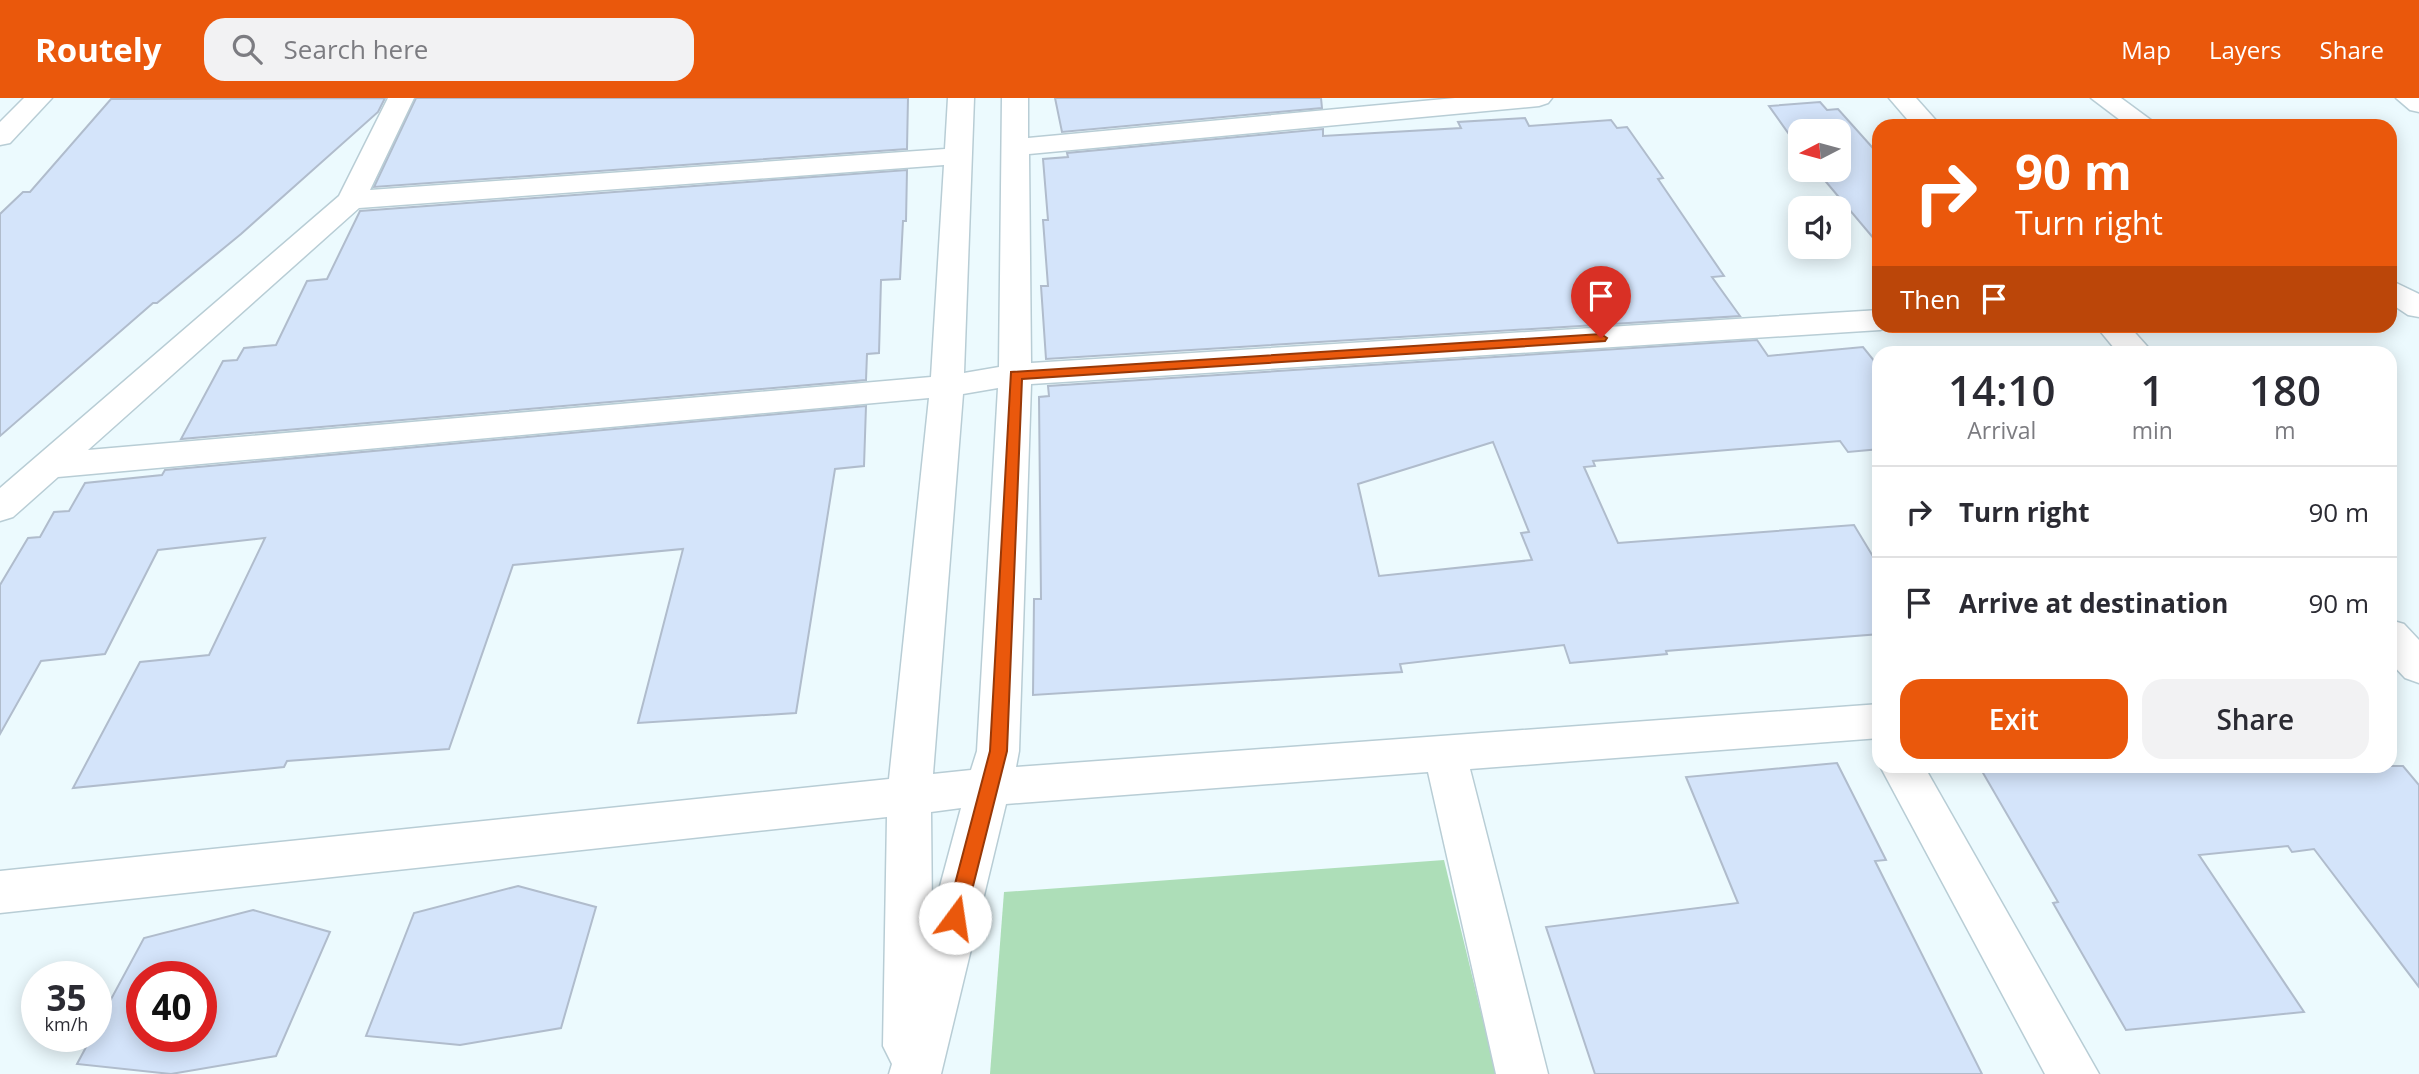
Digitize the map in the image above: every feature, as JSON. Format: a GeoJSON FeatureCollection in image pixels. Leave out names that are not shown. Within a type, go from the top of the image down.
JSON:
{"type":"FeatureCollection","features":[{"type":"Feature","properties":{"kind":"street"},"geometry":{"type":"LineString","coordinates":[[0,138],[39,98]]}},
{"type":"Feature","properties":{"kind":"street"},"geometry":{"type":"LineString","coordinates":[[0,508],[351,200],[401,98]]}},
{"type":"Feature","properties":{"kind":"street"},"geometry":{"type":"LineString","coordinates":[[908,1074],[908,796],[947,386],[961,98]]}},
{"type":"Feature","properties":{"kind":"street"},"geometry":{"type":"LineString","coordinates":[[915,1074],[998,751],[1015,375],[1015,98]]}},
{"type":"Feature","properties":{"kind":"street"},"geometry":{"type":"LineString","coordinates":[[1014,147],[1539,98]]}},
{"type":"Feature","properties":{"kind":"street"},"geometry":{"type":"LineString","coordinates":[[1902,98],[1922,119]]}},
{"type":"Feature","properties":{"kind":"street"},"geometry":{"type":"LineString","coordinates":[[2104,98],[2136,119]]}},
{"type":"Feature","properties":{"kind":"street"},"geometry":{"type":"LineString","coordinates":[[2409,98],[2419,104]]}},
{"type":"Feature","properties":{"kind":"street"},"geometry":{"type":"LineString","coordinates":[[351,200],[957,156]]}},
{"type":"Feature","properties":{"kind":"street"},"geometry":{"type":"LineString","coordinates":[[2397,294],[2419,308]]}},
{"type":"Feature","properties":{"kind":"street"},"geometry":{"type":"LineString","coordinates":[[45,466],[947,386],[1015,375],[1872,321]]}},
{"type":"Feature","properties":{"kind":"street"},"geometry":{"type":"LineString","coordinates":[[0,892],[989,787],[1872,724]]}},
{"type":"Feature","properties":{"kind":"street"},"geometry":{"type":"LineString","coordinates":[[1445,753],[1522,1074]]}},
{"type":"Feature","properties":{"kind":"street"},"geometry":{"type":"LineString","coordinates":[[1904,773],[2073,1074]]}},
{"type":"Feature","properties":{"kind":"green space"},"geometry":{"type":"Polygon","coordinates":[[[1444,860],[1496,1074],[990,1074],[1004,892],[1444,860]]]}},
{"type":"Feature","properties":{"kind":"building"},"geometry":{"type":"Polygon","coordinates":[[[385,98],[378,112],[241,234],[157,303],[153,303],[0,436],[0,214],[23,192],[30,192],[111,99],[385,98]]]}},
{"type":"Feature","properties":{"kind":"building"},"geometry":{"type":"Polygon","coordinates":[[[416,98],[908,98],[907,149],[374,187],[416,98]]]}},
{"type":"Feature","properties":{"kind":"building"},"geometry":{"type":"Polygon","coordinates":[[[1055,98],[1321,98],[1322,108],[1062,132],[1055,98]]]}},
{"type":"Feature","properties":{"kind":"building"},"geometry":{"type":"Polygon","coordinates":[[[1820,102],[1827,110],[1838,109],[1847,119],[1788,119],[1788,133],[1769,106],[1820,102]]]}},
{"type":"Feature","properties":{"kind":"building"},"geometry":{"type":"Polygon","coordinates":[[[1525,118],[1529,126],[1611,120],[1617,128],[1627,127],[1663,178],[1658,179],[1724,276],[1712,277],[1740,316],[1046,359],[1041,286],[1048,286],[1043,220],[1048,220],[1043,159],[1068,157],[1067,153],[1323,129],[1323,136],[1461,128],[1458,122],[1525,118]]]}},
{"type":"Feature","properties":{"kind":"building"},"geometry":{"type":"Polygon","coordinates":[[[1852,125],[1872,147],[1872,236],[1851,212],[1851,196],[1838,196],[1826,182],[1852,182],[1852,125]]]}},
{"type":"Feature","properties":{"kind":"building"},"geometry":{"type":"Polygon","coordinates":[[[907,170],[906,221],[903,221],[900,279],[881,280],[879,353],[867,354],[866,380],[181,439],[223,361],[237,360],[244,348],[276,345],[307,281],[327,279],[360,211],[907,170]]]}},
{"type":"Feature","properties":{"kind":"building"},"geometry":{"type":"Polygon","coordinates":[[[1757,340],[1768,356],[1863,347],[1872,358],[1872,450],[1848,452],[1840,441],[1593,461],[1595,466],[1584,467],[1618,543],[1854,525],[1872,555],[1872,635],[1666,651],[1667,654],[1570,663],[1564,645],[1400,664],[1402,672],[1033,695],[1034,599],[1041,599],[1039,397],[1049,396],[1048,386],[1757,340]],[[1493,442],[1358,484],[1379,576],[1532,560],[1521,533],[1529,532],[1493,442]]]}},
{"type":"Feature","properties":{"kind":"building"},"geometry":{"type":"Polygon","coordinates":[[[866,406],[864,466],[835,469],[796,713],[638,723],[683,549],[513,565],[449,749],[287,761],[284,767],[73,788],[140,662],[209,655],[265,538],[158,550],[105,654],[41,661],[0,734],[0,585],[28,538],[40,537],[54,512],[69,511],[85,483],[162,475],[165,470],[866,406]]]}},
{"type":"Feature","properties":{"kind":"building"},"geometry":{"type":"Polygon","coordinates":[[[1837,763],[1886,860],[1875,861],[1982,1074],[1595,1074],[1546,927],[1738,903],[1686,777],[1837,763]]]}},
{"type":"Feature","properties":{"kind":"building"},"geometry":{"type":"Polygon","coordinates":[[[2397,766],[2403,766],[2419,785],[2419,987],[2314,849],[2292,852],[2288,846],[2199,855],[2304,1012],[2126,1030],[2053,903],[2058,902],[1983,773],[2397,773],[2397,766]]]}},
{"type":"Feature","properties":{"kind":"building"},"geometry":{"type":"Polygon","coordinates":[[[518,886],[596,907],[561,1028],[460,1045],[366,1036],[414,913],[518,886]]]}},
{"type":"Feature","properties":{"kind":"building"},"geometry":{"type":"Polygon","coordinates":[[[253,910],[330,932],[276,1056],[171,1074],[77,1064],[83,1052],[112,1052],[112,997],[126,971],[126,1052],[217,1052],[217,961],[132,961],[144,938],[253,910]]]}},
{"type":"Feature","properties":{"kind":"route"},"geometry":{"type":"LineString","coordinates":[[955,918],[998,751],[1015,375],[1601,338]]}}]}
